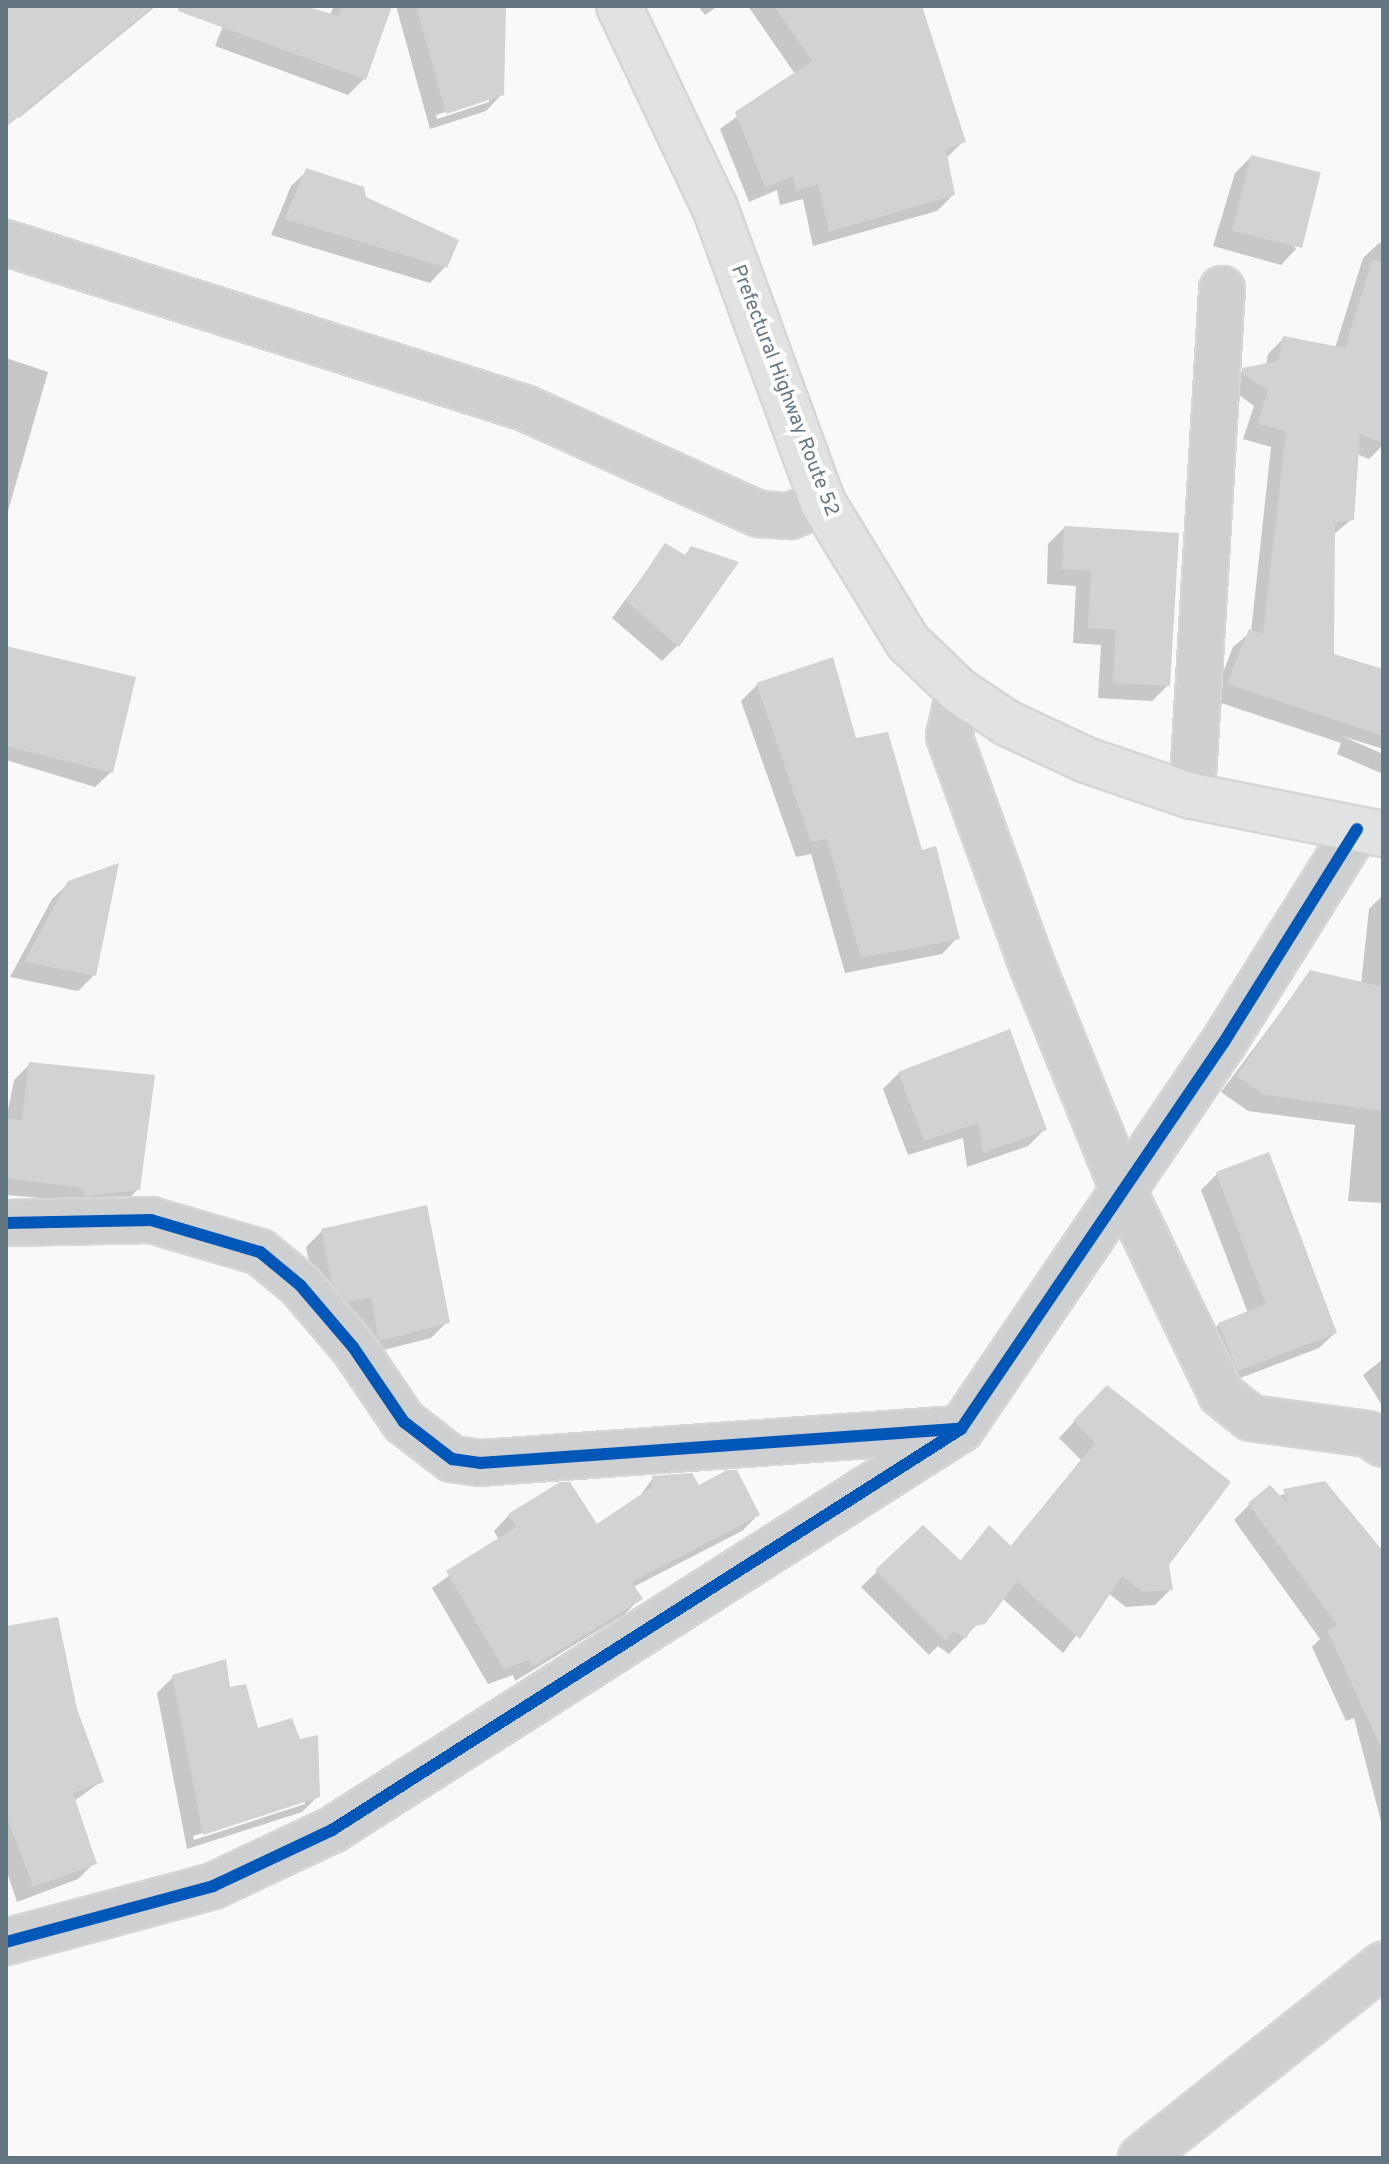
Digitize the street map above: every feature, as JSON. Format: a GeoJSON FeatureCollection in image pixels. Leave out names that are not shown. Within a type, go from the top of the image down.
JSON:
{"type":"FeatureCollection","features":[{"type":"Feature","properties":{"kind":"main road","name":"Prefectural Highway Route 52"},"geometry":{"type":"LineString","coordinates":[[619,6],[715,208],[823,503],[908,642],[959,691],[1007,723],[1086,760],[1192,796],[1370,832]]}},
{"type":"Feature","properties":{"kind":"street"},"geometry":{"type":"LineString","coordinates":[[6,243],[525,408],[759,514],[790,516],[823,503]]}},
{"type":"Feature","properties":{"kind":"street"},"geometry":{"type":"LineString","coordinates":[[1192,796],[1222,289]]}},
{"type":"Feature","properties":{"kind":"street"},"geometry":{"type":"LineString","coordinates":[[959,691],[949,736],[1030,960],[1124,1192],[1221,1394],[1251,1418],[1368,1434],[1383,1444]]}},
{"type":"Feature","properties":{"kind":"street"},"geometry":{"type":"LineString","coordinates":[[6,1942],[213,1886],[332,1830],[961,1429],[1370,832]]}},
{"type":"Feature","properties":{"kind":"street"},"geometry":{"type":"LineString","coordinates":[[6,1223],[151,1220],[260,1252],[300,1285],[353,1347],[404,1422],[452,1459],[480,1463],[961,1429]]}},
{"type":"Feature","properties":{"kind":"street"},"geometry":{"type":"LineString","coordinates":[[1141,2158],[1383,1965]]}},
{"type":"Feature","properties":{"kind":"building"},"geometry":{"type":"Polygon","coordinates":[[[6,6],[154,6],[6,127],[6,6]]]}},
{"type":"Feature","properties":{"kind":"building"},"geometry":{"type":"Polygon","coordinates":[[[179,6],[305,6],[338,16],[342,6],[392,6],[366,80],[178,11],[179,6]]]}},
{"type":"Feature","properties":{"kind":"building"},"geometry":{"type":"Polygon","coordinates":[[[416,6],[506,6],[504,95],[446,114],[416,6]]]}},
{"type":"Feature","properties":{"kind":"building"},"geometry":{"type":"Polygon","coordinates":[[[774,6],[922,6],[966,142],[946,149],[955,195],[829,232],[818,184],[796,191],[793,176],[765,188],[735,112],[812,61],[774,6]]]}},
{"type":"Feature","properties":{"kind":"building"},"geometry":{"type":"Polygon","coordinates":[[[1251,155],[1321,172],[1302,248],[1232,231],[1251,155]]]}},
{"type":"Feature","properties":{"kind":"building"},"geometry":{"type":"Polygon","coordinates":[[[306,168],[364,187],[366,197],[459,240],[447,268],[285,219],[306,168]]]}},
{"type":"Feature","properties":{"kind":"building"},"geometry":{"type":"Polygon","coordinates":[[[1372,260],[1383,261],[1383,443],[1360,434],[1354,520],[1335,523],[1334,654],[1383,669],[1383,736],[1227,684],[1249,629],[1263,634],[1286,431],[1257,424],[1268,390],[1242,374],[1242,368],[1278,361],[1283,336],[1345,348],[1372,260]]]}},
{"type":"Feature","properties":{"kind":"building"},"geometry":{"type":"Polygon","coordinates":[[[1064,526],[1179,533],[1170,686],[1113,683],[1116,630],[1088,628],[1091,571],[1062,569],[1064,526]]]}},
{"type":"Feature","properties":{"kind":"building"},"geometry":{"type":"Polygon","coordinates":[[[665,543],[685,555],[691,546],[739,562],[679,647],[626,601],[665,543]]]}},
{"type":"Feature","properties":{"kind":"building"},"geometry":{"type":"Polygon","coordinates":[[[6,646],[136,677],[113,773],[6,746],[6,646]]]}},
{"type":"Feature","properties":{"kind":"building"},"geometry":{"type":"Polygon","coordinates":[[[833,657],[856,738],[888,732],[922,850],[936,846],[960,939],[861,958],[827,839],[811,842],[756,683],[833,657]]]}},
{"type":"Feature","properties":{"kind":"building"},"geometry":{"type":"Polygon","coordinates":[[[119,863],[96,976],[24,962],[68,881],[119,863]]]}},
{"type":"Feature","properties":{"kind":"building"},"geometry":{"type":"Polygon","coordinates":[[[1310,970],[1383,987],[1383,1111],[1265,1095],[1236,1076],[1310,970]]]}},
{"type":"Feature","properties":{"kind":"building"},"geometry":{"type":"Polygon","coordinates":[[[1010,1029],[1047,1130],[983,1153],[978,1123],[924,1141],[898,1072],[1010,1029]]]}},
{"type":"Feature","properties":{"kind":"building"},"geometry":{"type":"Polygon","coordinates":[[[29,1062],[155,1075],[140,1190],[84,1196],[83,1188],[6,1178],[6,1118],[22,1120],[29,1062]]]}},
{"type":"Feature","properties":{"kind":"building"},"geometry":{"type":"Polygon","coordinates":[[[1269,1152],[1337,1333],[1238,1371],[1218,1323],[1266,1304],[1216,1172],[1269,1152]]]}},
{"type":"Feature","properties":{"kind":"building"},"geometry":{"type":"Polygon","coordinates":[[[427,1205],[450,1323],[379,1341],[371,1298],[348,1302],[332,1284],[321,1229],[427,1205]]]}},
{"type":"Feature","properties":{"kind":"building"},"geometry":{"type":"Polygon","coordinates":[[[1107,1385],[1231,1482],[1169,1565],[1173,1590],[1142,1592],[1122,1576],[1080,1639],[1017,1582],[985,1624],[973,1626],[966,1639],[954,1631],[946,1641],[875,1570],[923,1525],[961,1561],[989,1525],[1011,1546],[1095,1443],[1073,1421],[1107,1385]]]}},
{"type":"Feature","properties":{"kind":"building"},"geometry":{"type":"Polygon","coordinates":[[[727,1470],[737,1470],[760,1515],[632,1582],[643,1599],[532,1667],[529,1660],[504,1669],[446,1571],[516,1527],[508,1514],[560,1482],[570,1482],[597,1524],[652,1487],[652,1476],[692,1473],[699,1485],[727,1470]]]}},
{"type":"Feature","properties":{"kind":"building"},"geometry":{"type":"Polygon","coordinates":[[[1325,1481],[1383,1551],[1383,1752],[1327,1630],[1337,1625],[1248,1503],[1270,1485],[1289,1505],[1283,1489],[1325,1481]]]}},
{"type":"Feature","properties":{"kind":"building"},"geometry":{"type":"Polygon","coordinates":[[[58,1617],[77,1709],[104,1782],[73,1793],[97,1864],[33,1887],[6,1814],[6,1626],[58,1617]]]}},
{"type":"Feature","properties":{"kind":"building"},"geometry":{"type":"Polygon","coordinates":[[[226,1659],[230,1687],[246,1684],[258,1728],[292,1718],[300,1739],[318,1735],[320,1797],[203,1835],[172,1675],[226,1659]]]}},
{"type":"Feature","properties":{"kind":"cycle path"},"geometry":{"type":"LineString","coordinates":[[6,1942],[213,1886],[332,1830],[961,1429],[1224,1042],[1357,829]]}},
{"type":"Feature","properties":{"kind":"cycle path"},"geometry":{"type":"LineString","coordinates":[[6,1223],[151,1220],[260,1252],[300,1285],[353,1347],[404,1422],[452,1459],[480,1463],[959,1429]]}}]}
